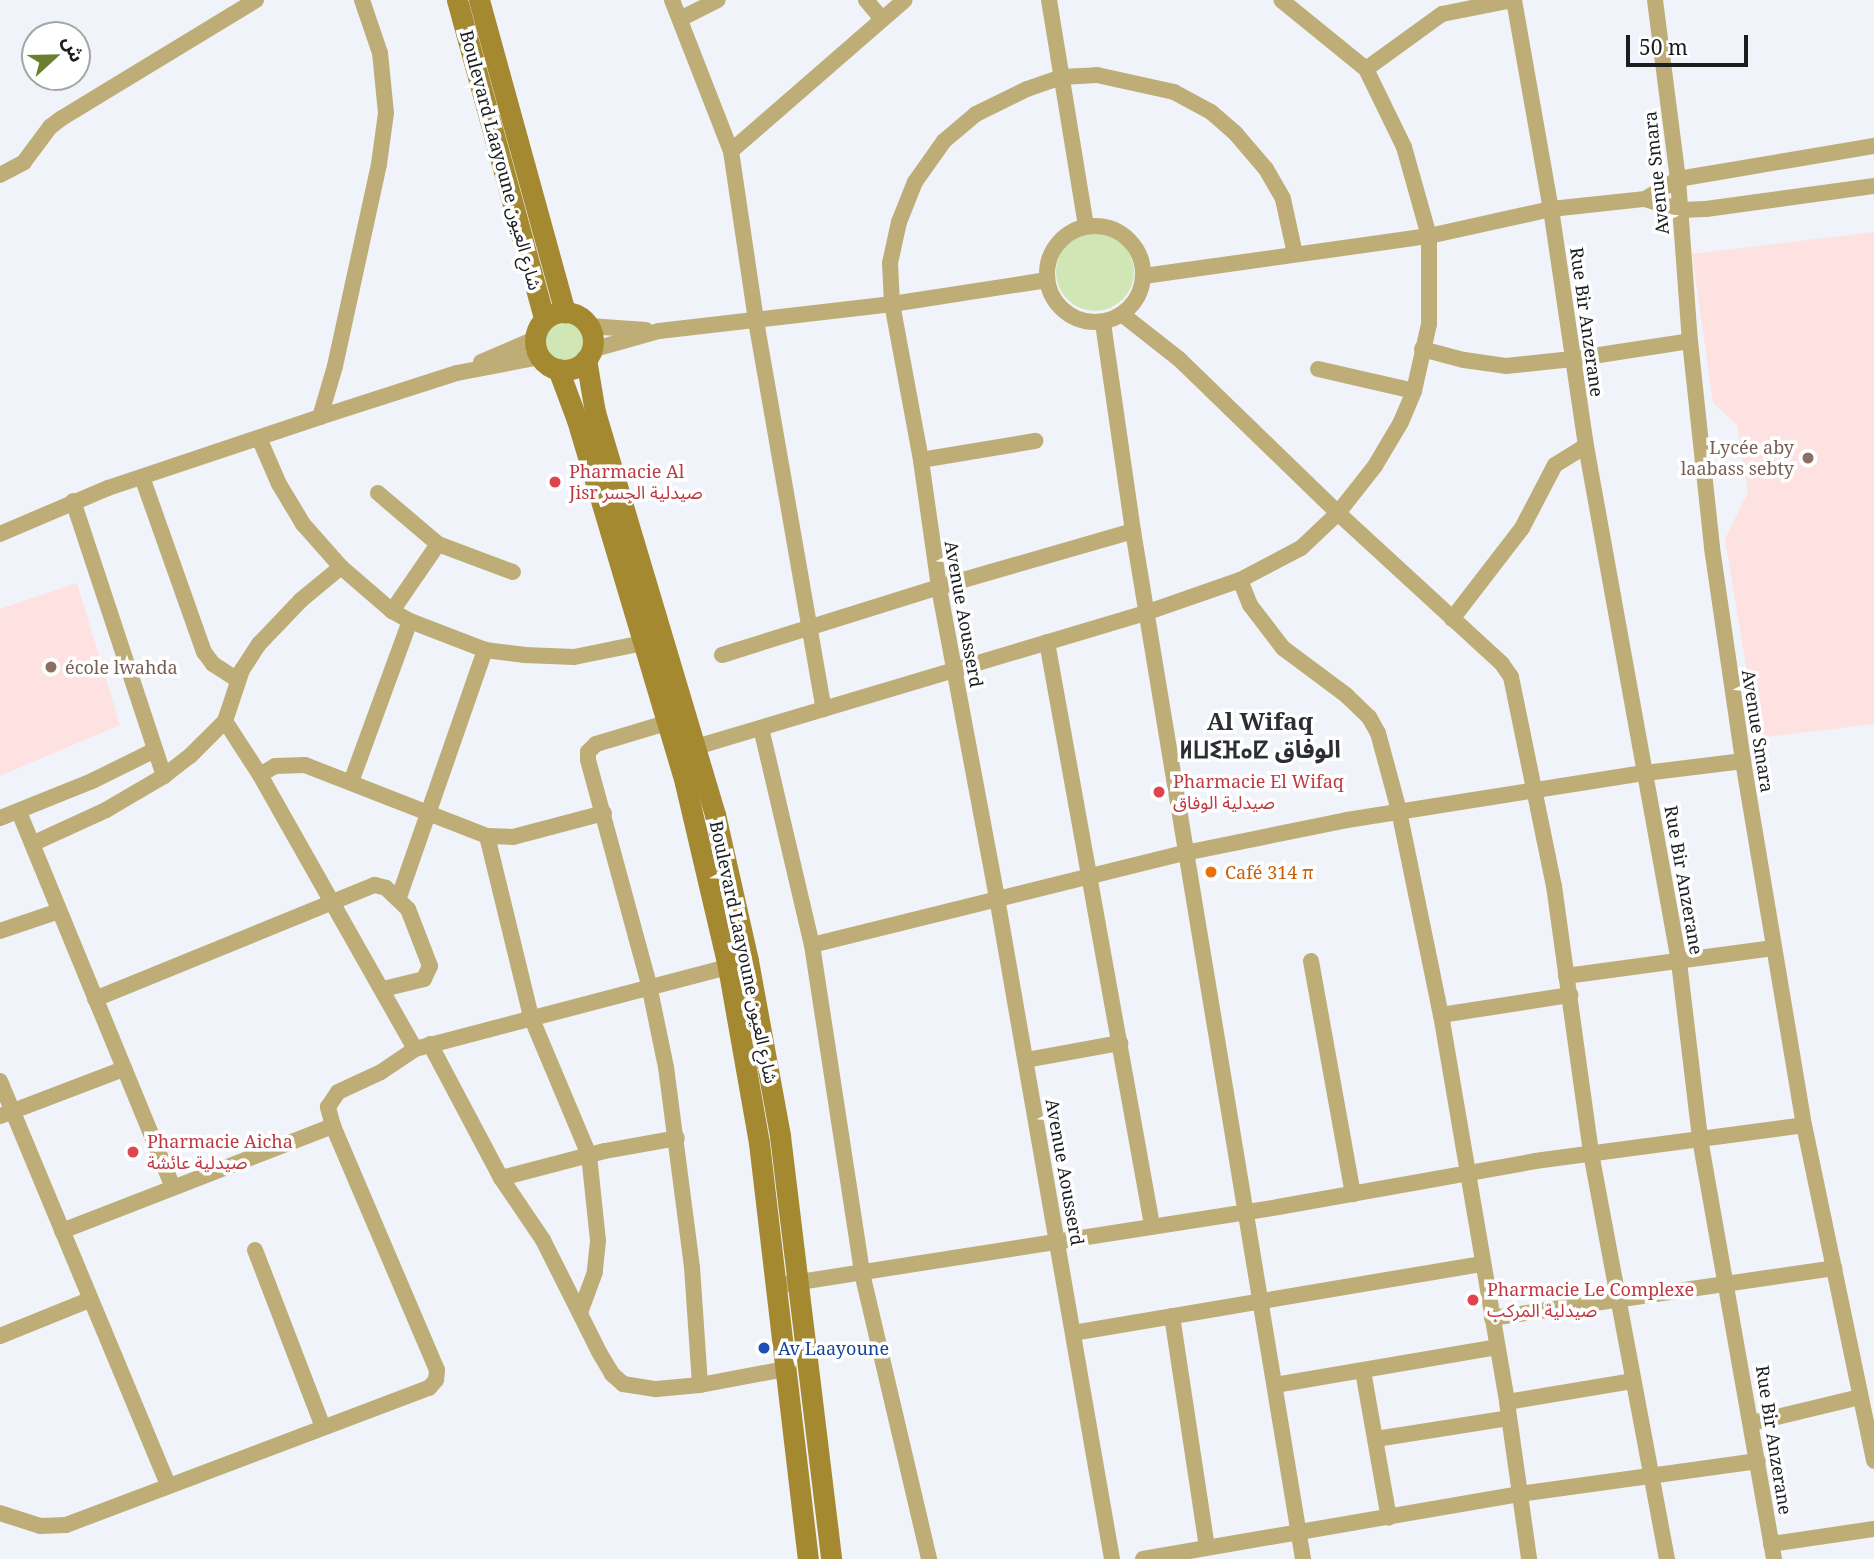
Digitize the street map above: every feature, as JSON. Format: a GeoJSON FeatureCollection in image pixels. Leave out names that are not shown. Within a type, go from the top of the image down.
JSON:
{"type":"FeatureCollection","features":[{"type":"Feature","properties":{"kind":"street"},"geometry":{"type":"LineString","coordinates":[[0,175],[23,162],[50,127],[62,118],[256,0]]}},
{"type":"Feature","properties":{"kind":"street"},"geometry":{"type":"LineString","coordinates":[[320,417],[335,366],[379,164],[386,113],[380,53],[362,0]]}},
{"type":"Feature","properties":{"kind":"street","name":"Boulevard Laayoune شارع العيون"},"geometry":{"type":"LineString","coordinates":[[457,0],[544,319]]}},
{"type":"Feature","properties":{"kind":"street","name":"Boulevard Laayoune شارع العيون"},"geometry":{"type":"LineString","coordinates":[[479,0],[565,312]]}},
{"type":"Feature","properties":{"kind":"street"},"geometry":{"type":"LineString","coordinates":[[672,0],[731,151],[756,321],[824,709]]}},
{"type":"Feature","properties":{"kind":"street"},"geometry":{"type":"LineString","coordinates":[[680,19],[718,0]]}},
{"type":"Feature","properties":{"kind":"street"},"geometry":{"type":"LineString","coordinates":[[866,0],[882,19]]}},
{"type":"Feature","properties":{"kind":"street"},"geometry":{"type":"LineString","coordinates":[[731,151],[905,0]]}},
{"type":"Feature","properties":{"kind":"street"},"geometry":{"type":"LineString","coordinates":[[1049,0],[1086,226]]}},
{"type":"Feature","properties":{"kind":"street"},"geometry":{"type":"LineString","coordinates":[[696,747],[1148,612],[1240,580],[1301,548],[1338,513],[1375,466],[1401,422],[1414,391],[1429,324],[1429,236],[1404,147],[1366,69],[1281,0]]}},
{"type":"Feature","properties":{"kind":"street"},"geometry":{"type":"LineString","coordinates":[[1366,69],[1442,14],[1513,0]]}},
{"type":"Feature","properties":{"kind":"street","name":"Rue Bir Anzerane"},"geometry":{"type":"LineString","coordinates":[[1513,0],[1550,209],[1586,446],[1679,962],[1700,1139],[1773,1551]]}},
{"type":"Feature","properties":{"kind":"street","name":"Avenue Smara"},"geometry":{"type":"LineString","coordinates":[[1655,0],[1678,179],[1690,341],[1712,548],[1743,761],[1804,1125],[1874,1455]]}},
{"type":"Feature","properties":{"kind":"street","name":"Avenue Aousserd"},"geometry":{"type":"LineString","coordinates":[[1112,1559],[1026,1060],[939,587],[921,460],[892,304],[890,263],[899,222],[915,182],[944,141],[976,114],[1060,77],[1097,75],[1174,92],[1211,112],[1236,134],[1266,169],[1283,199],[1295,254]]}},
{"type":"Feature","properties":{"kind":"street"},"geometry":{"type":"LineString","coordinates":[[1645,199],[1678,179],[1874,146]]}},
{"type":"Feature","properties":{"kind":"street"},"geometry":{"type":"LineString","coordinates":[[1144,276],[1429,236],[1550,209],[1645,199],[1680,210],[1874,186]]}},
{"type":"Feature","properties":{"kind":"street"},"geometry":{"type":"LineString","coordinates":[[1086,226],[1103,226],[1120,232],[1133,243],[1142,258],[1144,276],[1139,298],[1124,315],[1103,323],[1087,323],[1066,313],[1052,295],[1047,280],[1048,266],[1056,246],[1072,231],[1086,226]]}},
{"type":"Feature","properties":{"kind":"street"},"geometry":{"type":"LineString","coordinates":[[589,326],[659,331],[892,304],[1047,280]]}},
{"type":"Feature","properties":{"kind":"street"},"geometry":{"type":"LineString","coordinates":[[537,348],[544,319],[565,312],[581,317],[589,326],[593,342],[589,355]]}},
{"type":"Feature","properties":{"kind":"street"},"geometry":{"type":"LineString","coordinates":[[1124,315],[1179,359],[1338,513],[1502,664],[1511,677],[1536,791],[1570,995],[1591,1153],[1621,1301],[1633,1381],[1667,1559]]}},
{"type":"Feature","properties":{"kind":"street"},"geometry":{"type":"LineString","coordinates":[[1103,323],[1133,531],[1185,853],[1262,1299],[1303,1559]]}},
{"type":"Feature","properties":{"kind":"street"},"geometry":{"type":"LineString","coordinates":[[537,348],[558,369],[573,368],[589,355],[659,331]]}},
{"type":"Feature","properties":{"kind":"street"},"geometry":{"type":"LineString","coordinates":[[1422,349],[1486,365],[1531,365],[1690,341]]}},
{"type":"Feature","properties":{"kind":"street"},"geometry":{"type":"LineString","coordinates":[[0,534],[73,501],[142,477],[537,348]]}},
{"type":"Feature","properties":{"kind":"street","name":"Boulevard Laayoune شارع العيون"},"geometry":{"type":"LineString","coordinates":[[589,355],[595,412],[696,747],[748,961],[774,1098],[787,1284],[785,1369],[808,1559]]}},
{"type":"Feature","properties":{"kind":"street","name":"Boulevard Laayoune شارع العيون"},"geometry":{"type":"LineString","coordinates":[[558,369],[577,420],[700,840],[728,967],[787,1284],[831,1559]]}},
{"type":"Feature","properties":{"kind":"street"},"geometry":{"type":"LineString","coordinates":[[1318,369],[1414,391]]}},
{"type":"Feature","properties":{"kind":"street"},"geometry":{"type":"LineString","coordinates":[[259,438],[279,484],[303,524],[341,568],[392,611],[410,621],[485,650],[574,657],[643,643]]}},
{"type":"Feature","properties":{"kind":"street"},"geometry":{"type":"LineString","coordinates":[[921,460],[1035,441]]}},
{"type":"Feature","properties":{"kind":"street"},"geometry":{"type":"LineString","coordinates":[[1451,619],[1522,528],[1555,465],[1586,446]]}},
{"type":"Feature","properties":{"kind":"street"},"geometry":{"type":"LineString","coordinates":[[142,477],[204,652],[223,672],[238,680]]}},
{"type":"Feature","properties":{"kind":"street"},"geometry":{"type":"LineString","coordinates":[[377,493],[438,544],[513,572]]}},
{"type":"Feature","properties":{"kind":"street"},"geometry":{"type":"LineString","coordinates":[[73,501],[153,751],[164,776]]}},
{"type":"Feature","properties":{"kind":"street"},"geometry":{"type":"LineString","coordinates":[[722,655],[939,587],[1133,531]]}},
{"type":"Feature","properties":{"kind":"street"},"geometry":{"type":"LineString","coordinates":[[392,611],[438,544]]}},
{"type":"Feature","properties":{"kind":"street"},"geometry":{"type":"LineString","coordinates":[[34,842],[106,810],[164,776],[190,756],[225,721],[238,680],[259,644],[302,600],[341,568]]}},
{"type":"Feature","properties":{"kind":"street"},"geometry":{"type":"LineString","coordinates":[[1240,580],[1250,605],[1283,648],[1369,717],[1378,733],[1399,811],[1441,1015],[1508,1410],[1529,1559]]}},
{"type":"Feature","properties":{"kind":"street"},"geometry":{"type":"LineString","coordinates":[[351,782],[410,621]]}},
{"type":"Feature","properties":{"kind":"street"},"geometry":{"type":"LineString","coordinates":[[1047,642],[1152,1225]]}},
{"type":"Feature","properties":{"kind":"street"},"geometry":{"type":"LineString","coordinates":[[399,897],[485,650]]}},
{"type":"Feature","properties":{"kind":"street"},"geometry":{"type":"LineString","coordinates":[[225,721],[260,775],[383,989],[422,1046],[501,1178],[542,1240],[581,1310],[599,1352],[612,1374],[623,1384],[656,1389],[700,1385],[785,1369]]}},
{"type":"Feature","properties":{"kind":"street"},"geometry":{"type":"LineString","coordinates":[[666,723],[596,744],[589,752],[649,985],[677,1138],[692,1267],[700,1385]]}},
{"type":"Feature","properties":{"kind":"street"},"geometry":{"type":"LineString","coordinates":[[761,728],[812,945],[862,1273],[929,1559]]}},
{"type":"Feature","properties":{"kind":"street"},"geometry":{"type":"LineString","coordinates":[[0,818],[19,812],[153,751]]}},
{"type":"Feature","properties":{"kind":"street"},"geometry":{"type":"LineString","coordinates":[[812,945],[1185,853],[1399,811],[1645,773],[1743,761]]}},
{"type":"Feature","properties":{"kind":"street"},"geometry":{"type":"LineString","coordinates":[[260,775],[275,766],[304,765],[487,836],[513,836],[604,813]]}},
{"type":"Feature","properties":{"kind":"street"},"geometry":{"type":"LineString","coordinates":[[19,812],[34,842],[59,911],[173,1188]]}},
{"type":"Feature","properties":{"kind":"street"},"geometry":{"type":"LineString","coordinates":[[487,836],[531,1017],[589,1155],[598,1241],[595,1272],[581,1310]]}},
{"type":"Feature","properties":{"kind":"street"},"geometry":{"type":"LineString","coordinates":[[95,999],[375,886],[386,888],[399,897],[408,909],[430,966],[424,979],[383,989]]}},
{"type":"Feature","properties":{"kind":"street"},"geometry":{"type":"LineString","coordinates":[[0,931],[59,911]]}},
{"type":"Feature","properties":{"kind":"street"},"geometry":{"type":"LineString","coordinates":[[1566,975],[1773,948]]}},
{"type":"Feature","properties":{"kind":"street"},"geometry":{"type":"LineString","coordinates":[[0,1513],[40,1526],[66,1525],[429,1388],[436,1380],[437,1370],[333,1126],[328,1107],[338,1092],[381,1072],[422,1046],[748,961]]}},
{"type":"Feature","properties":{"kind":"street"},"geometry":{"type":"LineString","coordinates":[[1311,961],[1353,1194]]}},
{"type":"Feature","properties":{"kind":"street"},"geometry":{"type":"LineString","coordinates":[[1441,1015],[1570,995]]}},
{"type":"Feature","properties":{"kind":"street"},"geometry":{"type":"LineString","coordinates":[[1026,1060],[1120,1043]]}},
{"type":"Feature","properties":{"kind":"street"},"geometry":{"type":"LineString","coordinates":[[6,1114],[123,1069]]}},
{"type":"Feature","properties":{"kind":"street"},"geometry":{"type":"LineString","coordinates":[[0,1081],[6,1114],[62,1231],[168,1485]]}},
{"type":"Feature","properties":{"kind":"street"},"geometry":{"type":"LineString","coordinates":[[787,1284],[1353,1194],[1466,1172],[1804,1125]]}},
{"type":"Feature","properties":{"kind":"street"},"geometry":{"type":"LineString","coordinates":[[62,1231],[333,1126]]}},
{"type":"Feature","properties":{"kind":"street"},"geometry":{"type":"LineString","coordinates":[[501,1178],[589,1155],[677,1138]]}},
{"type":"Feature","properties":{"kind":"street"},"geometry":{"type":"LineString","coordinates":[[255,1250],[323,1427]]}},
{"type":"Feature","properties":{"kind":"street"},"geometry":{"type":"LineString","coordinates":[[1073,1333],[1482,1264]]}},
{"type":"Feature","properties":{"kind":"street"},"geometry":{"type":"LineString","coordinates":[[1492,1318],[1834,1268]]}},
{"type":"Feature","properties":{"kind":"street"},"geometry":{"type":"LineString","coordinates":[[0,1336],[89,1300]]}},
{"type":"Feature","properties":{"kind":"street"},"geometry":{"type":"LineString","coordinates":[[1172,1316],[1207,1548]]}},
{"type":"Feature","properties":{"kind":"street"},"geometry":{"type":"LineString","coordinates":[[1275,1385],[1497,1347]]}},
{"type":"Feature","properties":{"kind":"street"},"geometry":{"type":"LineString","coordinates":[[1363,1371],[1389,1518]]}},
{"type":"Feature","properties":{"kind":"street"},"geometry":{"type":"LineString","coordinates":[[1376,1439],[1633,1381]]}},
{"type":"Feature","properties":{"kind":"street"},"geometry":{"type":"LineString","coordinates":[[1752,1423],[1860,1397]]}},
{"type":"Feature","properties":{"kind":"street"},"geometry":{"type":"LineString","coordinates":[[1143,1559],[1520,1494],[1758,1461]]}},
{"type":"Feature","properties":{"kind":"street"},"geometry":{"type":"LineString","coordinates":[[1773,1551],[1874,1529]]}},
{"type":"Feature","properties":{"kind":"shaded area","name":"Lycée aby laabass sebty"},"geometry":{"type":"Polygon","coordinates":[[[1874,232],[1874,724],[1758,738],[1725,539],[1748,492],[1737,425],[1713,403],[1692,254],[1874,232]]]}},
{"type":"Feature","properties":{"kind":"shaded area","name":"école lwahda"},"geometry":{"type":"Polygon","coordinates":[[[77,583],[120,725],[0,776],[0,609],[77,583]]]}},
{"type":"Feature","properties":{"kind":"green space"},"geometry":{"type":"Polygon","coordinates":[[[1095,233],[1110,236],[1127,250],[1134,272],[1131,287],[1117,304],[1095,311],[1080,308],[1063,294],[1056,272],[1059,257],[1073,240],[1095,233]]]}},
{"type":"Feature","properties":{"kind":"green space"},"geometry":{"type":"Polygon","coordinates":[[[564,315],[581,322],[588,339],[581,356],[564,363],[547,356],[540,339],[547,322],[564,315]]]}},
{"type":"Feature","properties":{"kind":"place","name":"Lycée aby laabass sebty"},"geometry":{"type":"Point","coordinates":[1808,458]}},
{"type":"Feature","properties":{"kind":"place","name":"Pharmacie Al Jisr صيدلية الجسر"},"geometry":{"type":"Point","coordinates":[555,482]}},
{"type":"Feature","properties":{"kind":"place","name":"école lwahda"},"geometry":{"type":"Point","coordinates":[51,667]}},
{"type":"Feature","properties":{"kind":"place","name":"Pharmacie El Wifaq صيدلية الوفاق"},"geometry":{"type":"Point","coordinates":[1159,792]}},
{"type":"Feature","properties":{"kind":"place","name":"Café 314 π"},"geometry":{"type":"Point","coordinates":[1211,872]}},
{"type":"Feature","properties":{"kind":"place","name":"Pharmacie Aicha صيدلية عائشة"},"geometry":{"type":"Point","coordinates":[133,1152]}},
{"type":"Feature","properties":{"kind":"place","name":"Pharmacie Le Complexe صيدلية المركب"},"geometry":{"type":"Point","coordinates":[1473,1300]}},
{"type":"Feature","properties":{"kind":"place","name":"Av Laayoune"},"geometry":{"type":"Point","coordinates":[764,1348]}},
{"type":"Feature","properties":{"kind":"district","name":"Al Wifaq ⵍⵡⵉⴼⴰⵇ الوفاق"},"geometry":{"type":"Point","coordinates":[1260,735]}}]}
